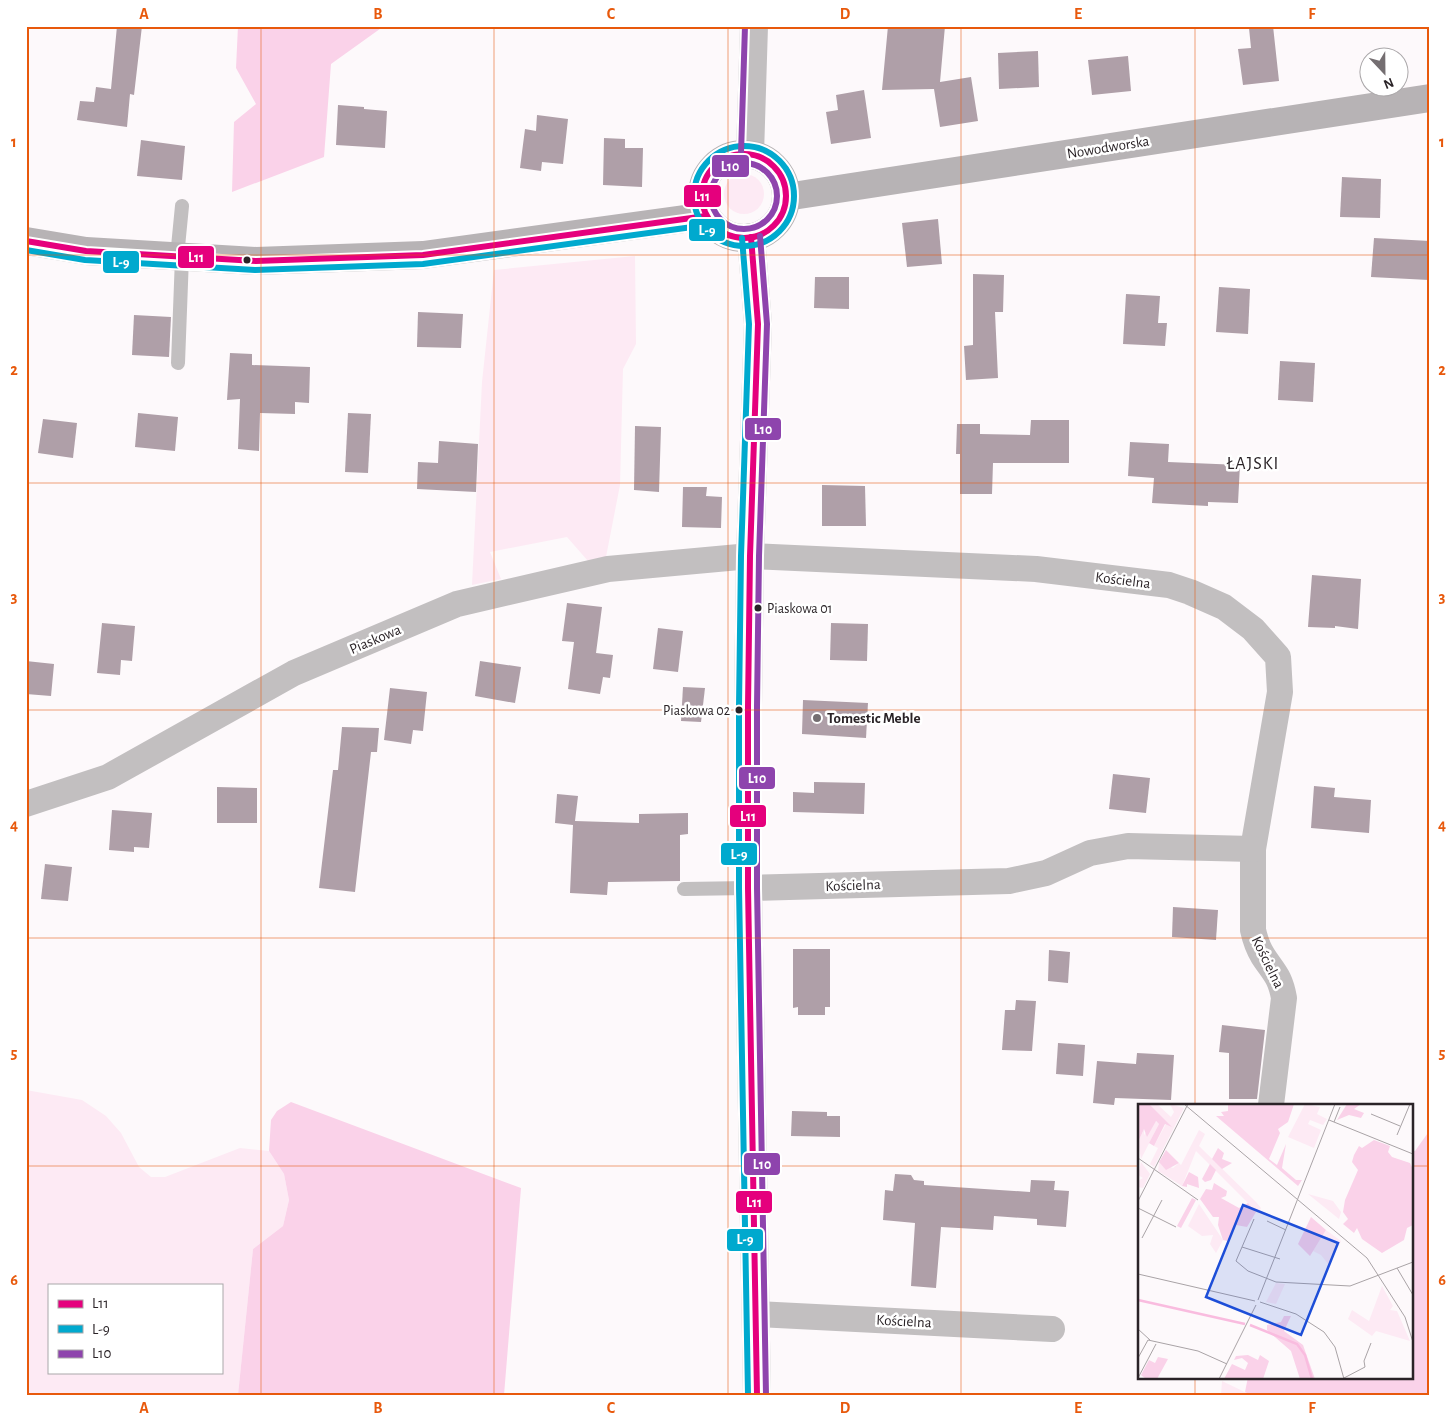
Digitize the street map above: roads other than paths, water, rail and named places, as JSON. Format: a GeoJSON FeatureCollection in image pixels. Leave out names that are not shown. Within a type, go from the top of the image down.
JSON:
{"type":"FeatureCollection","features":[{"type":"Feature","properties":{"kind":"main road","name":"Nowodworska"},"geometry":{"type":"LineString","coordinates":[[786,197],[1430,98]]}},
{"type":"Feature","properties":{"kind":"main road"},"geometry":{"type":"LineString","coordinates":[[750,154],[762,158],[775,168],[784,184],[786,197],[783,210],[777,222],[764,232],[751,237],[739,237],[726,234],[718,229],[706,216],[702,200],[703,183],[713,166],[732,155],[750,154]]}},
{"type":"Feature","properties":{"kind":"main road"},"geometry":{"type":"LineString","coordinates":[[26,241],[86,251],[256,261],[423,255],[706,216]]}},
{"type":"Feature","properties":{"kind":"street"},"geometry":{"type":"LineString","coordinates":[[750,154],[754,26]]}},
{"type":"Feature","properties":{"kind":"street"},"geometry":{"type":"LineString","coordinates":[[751,237],[758,324],[750,556],[748,706],[748,888],[756,1395]]}},
{"type":"Feature","properties":{"kind":"street","name":"Piaskowa"},"geometry":{"type":"LineString","coordinates":[[26,804],[108,777],[294,673],[457,604],[608,569],[750,556]]}},
{"type":"Feature","properties":{"kind":"street","name":"Kościelna"},"geometry":{"type":"LineString","coordinates":[[750,556],[1036,569],[1168,585],[1190,592],[1224,607],[1253,629],[1278,657],[1280,692],[1253,849],[1253,930],[1256,943],[1282,984],[1284,998],[1271,1104]]}},
{"type":"Feature","properties":{"kind":"street","name":"Kościelna"},"geometry":{"type":"LineString","coordinates":[[748,888],[1009,881],[1046,873],[1090,853],[1128,846],[1253,849]]}},
{"type":"Feature","properties":{"kind":"street","name":"Kościelna"},"geometry":{"type":"LineString","coordinates":[[756,1314],[1052,1329]]}},
{"type":"Feature","properties":{"kind":"lane"},"geometry":{"type":"LineString","coordinates":[[178,363],[182,206]]}},
{"type":"Feature","properties":{"kind":"lane"},"geometry":{"type":"LineString","coordinates":[[684,889],[748,888]]}},
{"type":"Feature","properties":{"kind":"place","name":"Piaskowa 01"},"geometry":{"type":"Point","coordinates":[758,608]}},
{"type":"Feature","properties":{"kind":"place","name":"Piaskowa 02"},"geometry":{"type":"Point","coordinates":[739,710]}},
{"type":"Feature","properties":{"kind":"place","name":"Tomestic Meble"},"geometry":{"type":"Point","coordinates":[817,718]}},
{"type":"Feature","properties":{"kind":"district","name":"ŁAJSKI"},"geometry":{"type":"Point","coordinates":[1253,463]}}]}
